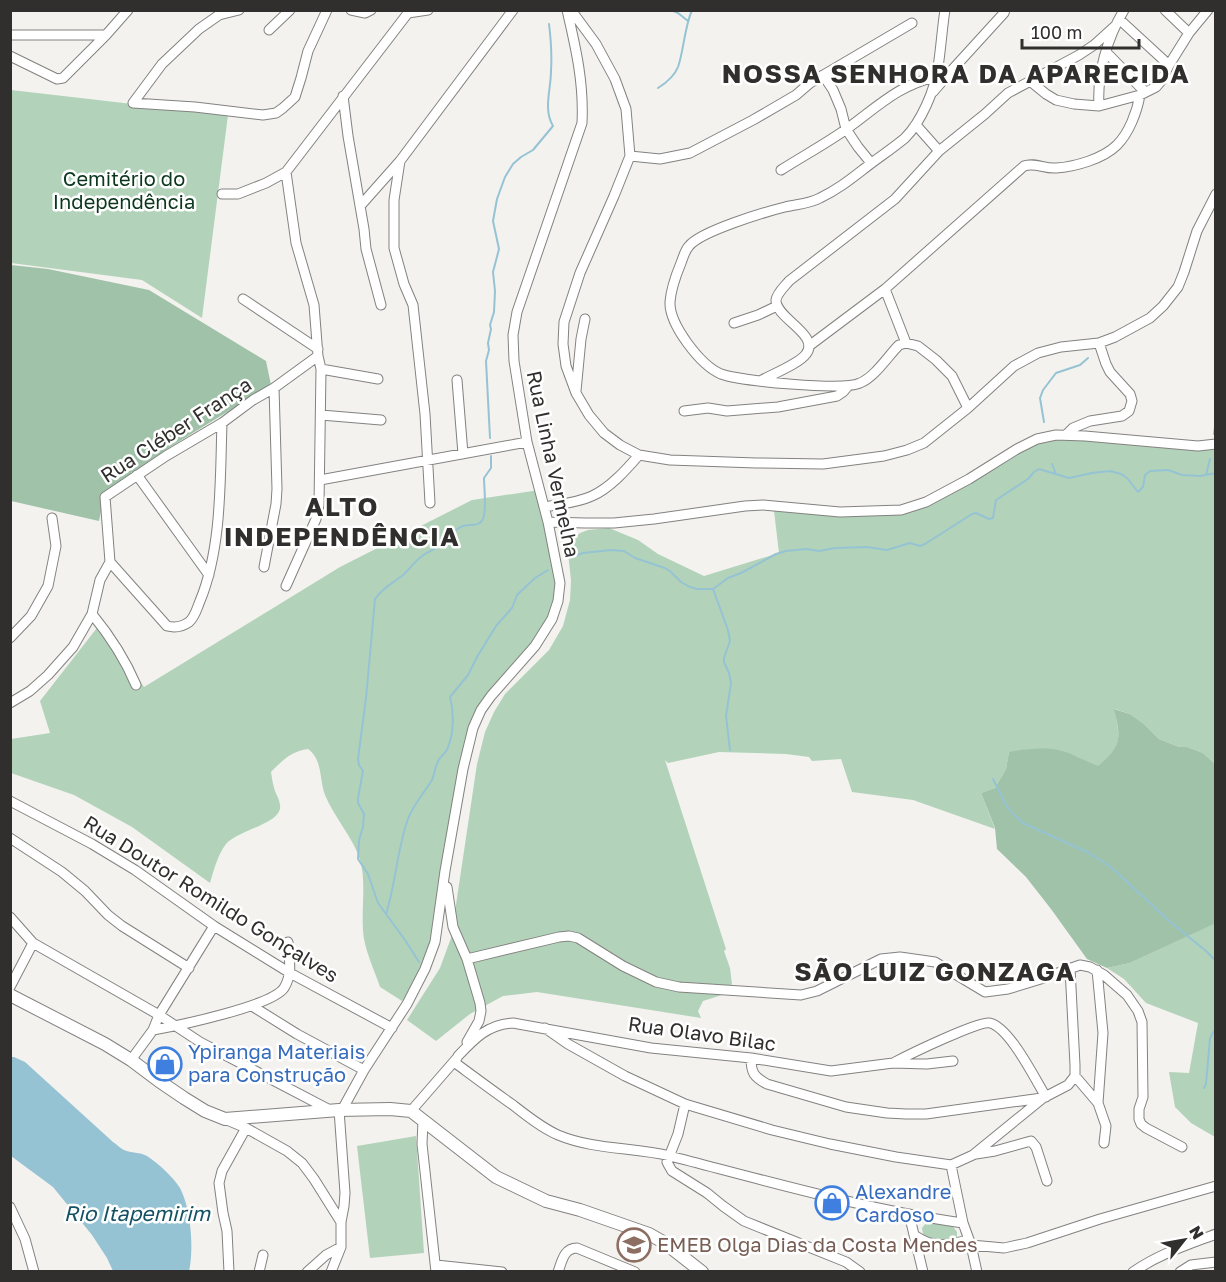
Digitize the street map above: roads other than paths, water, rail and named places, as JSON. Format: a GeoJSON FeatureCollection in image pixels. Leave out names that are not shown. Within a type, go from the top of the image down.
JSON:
{"type":"FeatureCollection","features":[{"type":"Feature","properties":{"kind":"main road"},"geometry":{"type":"LineString","coordinates":[[10,995],[105,1044],[184,1098],[205,1111],[225,1119],[337,1110],[390,1108],[411,1111],[496,1177],[546,1201],[580,1210],[649,1234],[702,1272]]}},
{"type":"Feature","properties":{"kind":"street"},"geometry":{"type":"LineString","coordinates":[[239,10],[219,15],[199,29],[162,64],[133,103],[195,106],[263,115],[276,113],[295,97],[308,51],[327,10]]}},
{"type":"Feature","properties":{"kind":"street"},"geometry":{"type":"LineString","coordinates":[[269,30],[290,10]]}},
{"type":"Feature","properties":{"kind":"street"},"geometry":{"type":"LineString","coordinates":[[351,10],[365,13],[371,10]]}},
{"type":"Feature","properties":{"kind":"street"},"geometry":{"type":"LineString","coordinates":[[222,194],[238,194],[286,172],[408,12],[428,10]]}},
{"type":"Feature","properties":{"kind":"street"},"geometry":{"type":"LineString","coordinates":[[361,205],[400,161],[513,10]]}},
{"type":"Feature","properties":{"kind":"street"},"geometry":{"type":"LineString","coordinates":[[569,10],[596,44],[615,79],[626,109],[630,156],[580,273],[564,322],[563,344],[566,366],[576,393],[589,416],[604,433],[639,455],[670,460],[822,464],[884,456],[924,443],[968,408],[1014,366],[1038,353],[1061,346],[1099,343],[1150,318],[1178,287],[1197,231],[1215,194]]}},
{"type":"Feature","properties":{"kind":"street","name":"Rua Linha Vermelha"},"geometry":{"type":"LineString","coordinates":[[445,871],[463,769],[473,728],[481,710],[491,696],[535,646],[552,619],[558,601],[560,583],[548,522],[527,442],[514,361],[513,335],[517,312],[582,123],[581,78],[569,10]]}},
{"type":"Feature","properties":{"kind":"street"},"geometry":{"type":"LineString","coordinates":[[945,10],[936,77],[916,125],[905,138],[844,185],[818,199],[729,225],[704,235],[688,246],[674,279],[670,304],[676,324],[692,349],[700,359],[720,374],[793,384],[848,386],[860,384],[899,345],[906,343],[918,346],[952,376],[968,408]]}},
{"type":"Feature","properties":{"kind":"street"},"geometry":{"type":"LineString","coordinates":[[930,96],[1005,10]]}},
{"type":"Feature","properties":{"kind":"street"},"geometry":{"type":"LineString","coordinates":[[1165,10],[1189,33]]}},
{"type":"Feature","properties":{"kind":"street"},"geometry":{"type":"LineString","coordinates":[[1030,81],[1056,100],[1074,104],[1099,106],[1142,93],[1156,87],[1162,80],[1189,33],[1208,10]]}},
{"type":"Feature","properties":{"kind":"street"},"geometry":{"type":"LineString","coordinates":[[10,56],[59,79],[63,78],[106,35],[126,11]]}},
{"type":"Feature","properties":{"kind":"street"},"geometry":{"type":"LineString","coordinates":[[1120,18],[1169,65]]}},
{"type":"Feature","properties":{"kind":"street"},"geometry":{"type":"LineString","coordinates":[[1099,106],[1098,94],[1103,62],[1120,18]]}},
{"type":"Feature","properties":{"kind":"street"},"geometry":{"type":"LineString","coordinates":[[762,380],[806,355],[808,351],[809,346],[805,335],[777,306],[778,294],[789,281],[895,199],[939,151],[1008,93],[1094,45],[1120,18]]}},
{"type":"Feature","properties":{"kind":"street"},"geometry":{"type":"LineString","coordinates":[[630,156],[660,159],[690,153],[796,95],[810,83],[912,23]]}},
{"type":"Feature","properties":{"kind":"street"},"geometry":{"type":"LineString","coordinates":[[10,35],[106,35]]}},
{"type":"Feature","properties":{"kind":"street"},"geometry":{"type":"LineString","coordinates":[[1106,52],[1142,93]]}},
{"type":"Feature","properties":{"kind":"street"},"geometry":{"type":"LineString","coordinates":[[823,75],[833,90],[846,129],[871,163]]}},
{"type":"Feature","properties":{"kind":"street"},"geometry":{"type":"LineString","coordinates":[[781,171],[846,129],[895,92],[920,80],[936,77]]}},
{"type":"Feature","properties":{"kind":"street"},"geometry":{"type":"LineString","coordinates":[[809,346],[885,289],[1024,166],[1030,164],[1054,169],[1086,162],[1117,145],[1131,125],[1142,93]]}},
{"type":"Feature","properties":{"kind":"street"},"geometry":{"type":"LineString","coordinates":[[343,96],[366,249],[381,305]]}},
{"type":"Feature","properties":{"kind":"street"},"geometry":{"type":"LineString","coordinates":[[916,125],[939,151]]}},
{"type":"Feature","properties":{"kind":"street"},"geometry":{"type":"LineString","coordinates":[[400,161],[394,200],[394,248],[404,284],[413,305],[425,414],[430,503]]}},
{"type":"Feature","properties":{"kind":"street"},"geometry":{"type":"LineString","coordinates":[[286,172],[296,243],[314,304],[321,369],[319,505],[316,519],[286,586]]}},
{"type":"Feature","properties":{"kind":"street"},"geometry":{"type":"LineString","coordinates":[[885,289],[906,343]]}},
{"type":"Feature","properties":{"kind":"street"},"geometry":{"type":"LineString","coordinates":[[243,299],[318,352]]}},
{"type":"Feature","properties":{"kind":"street"},"geometry":{"type":"LineString","coordinates":[[734,323],[777,306]]}},
{"type":"Feature","properties":{"kind":"street"},"geometry":{"type":"LineString","coordinates":[[576,393],[585,319]]}},
{"type":"Feature","properties":{"kind":"street"},"geometry":{"type":"LineString","coordinates":[[1067,434],[1073,428],[1090,421],[1122,416],[1129,411],[1132,401],[1130,394],[1110,372],[1099,343]]}},
{"type":"Feature","properties":{"kind":"street","name":"Rua Cléber França"},"geometry":{"type":"LineString","coordinates":[[10,703],[30,691],[48,675],[73,647],[92,614],[100,580],[110,562],[105,496],[274,388],[318,352]]}},
{"type":"Feature","properties":{"kind":"street"},"geometry":{"type":"LineString","coordinates":[[321,369],[378,379]]}},
{"type":"Feature","properties":{"kind":"street"},"geometry":{"type":"LineString","coordinates":[[457,380],[463,454]]}},
{"type":"Feature","properties":{"kind":"street"},"geometry":{"type":"LineString","coordinates":[[684,411],[708,408],[727,411],[778,407],[837,396],[848,386]]}},
{"type":"Feature","properties":{"kind":"street"},"geometry":{"type":"LineString","coordinates":[[264,567],[277,489],[274,388]]}},
{"type":"Feature","properties":{"kind":"street"},"geometry":{"type":"LineString","coordinates":[[321,415],[381,420]]}},
{"type":"Feature","properties":{"kind":"street"},"geometry":{"type":"LineString","coordinates":[[110,562],[167,626],[180,627],[193,617],[209,575],[219,505],[222,423]]}},
{"type":"Feature","properties":{"kind":"street"},"geometry":{"type":"LineString","coordinates":[[548,522],[614,523],[763,505],[840,512],[901,510],[926,502],[1037,439],[1056,435],[1067,434],[1198,446],[1215,444]]}},
{"type":"Feature","properties":{"kind":"street"},"geometry":{"type":"LineString","coordinates":[[320,480],[527,442]]}},
{"type":"Feature","properties":{"kind":"street"},"geometry":{"type":"LineString","coordinates":[[544,507],[593,496],[618,477],[639,455]]}},
{"type":"Feature","properties":{"kind":"street"},"geometry":{"type":"LineString","coordinates":[[137,475],[209,575]]}},
{"type":"Feature","properties":{"kind":"street"},"geometry":{"type":"LineString","coordinates":[[10,638],[30,616],[48,586],[56,546],[52,518]]}},
{"type":"Feature","properties":{"kind":"street"},"geometry":{"type":"LineString","coordinates":[[92,614],[109,636],[136,685]]}},
{"type":"Feature","properties":{"kind":"street","name":"Rua Doutor Romildo Gonçalves"},"geometry":{"type":"LineString","coordinates":[[10,801],[92,844],[135,870],[214,926],[290,973],[392,1028]]}},
{"type":"Feature","properties":{"kind":"street"},"geometry":{"type":"LineString","coordinates":[[10,838],[62,872],[122,926],[189,968]]}},
{"type":"Feature","properties":{"kind":"street"},"geometry":{"type":"LineString","coordinates":[[331,1272],[341,1247],[341,1222],[345,1193],[337,1110],[392,1028],[424,969],[435,942],[445,871]]}},
{"type":"Feature","properties":{"kind":"street","name":"Rua Olavo Bilac"},"geometry":{"type":"LineString","coordinates":[[445,871],[453,927],[467,959],[481,1011],[474,1031],[456,1059]]}},
{"type":"Feature","properties":{"kind":"street"},"geometry":{"type":"LineString","coordinates":[[10,917],[33,943],[159,1015],[200,1042],[337,1110]]}},
{"type":"Feature","properties":{"kind":"street"},"geometry":{"type":"LineString","coordinates":[[131,1060],[153,1030],[159,1015],[214,926]]}},
{"type":"Feature","properties":{"kind":"street"},"geometry":{"type":"LineString","coordinates":[[467,959],[569,936],[578,938],[622,966],[656,981],[679,987],[801,995],[817,991],[881,959],[890,957],[935,962],[985,992],[1008,989],[1080,964],[1085,965],[1113,981],[1138,1011],[1142,1022],[1143,1097],[1138,1113],[1141,1124],[1182,1147]]}},
{"type":"Feature","properties":{"kind":"street"},"geometry":{"type":"LineString","coordinates":[[153,1030],[252,1006],[278,994],[290,973],[288,942]]}},
{"type":"Feature","properties":{"kind":"street"},"geometry":{"type":"LineString","coordinates":[[10,987],[33,943]]}},
{"type":"Feature","properties":{"kind":"street"},"geometry":{"type":"LineString","coordinates":[[973,1155],[1044,1098],[1068,1085],[1075,1076],[1070,968]]}},
{"type":"Feature","properties":{"kind":"street"},"geometry":{"type":"LineString","coordinates":[[1097,970],[1103,1033],[1098,1103]]}},
{"type":"Feature","properties":{"kind":"street"},"geometry":{"type":"LineString","coordinates":[[252,1006],[297,1034],[364,1070]]}},
{"type":"Feature","properties":{"kind":"street"},"geometry":{"type":"LineString","coordinates":[[893,1063],[986,1022],[1003,1030],[1010,1039],[1044,1098]]}},
{"type":"Feature","properties":{"kind":"street","name":"Rua Olavo Bilac"},"geometry":{"type":"LineString","coordinates":[[411,1111],[482,1033],[493,1026],[504,1023],[545,1028],[651,1048],[751,1058],[831,1071],[893,1063],[927,1064],[953,1061]]}},
{"type":"Feature","properties":{"kind":"street"},"geometry":{"type":"LineString","coordinates":[[545,1028],[568,1044],[625,1076],[685,1104],[772,1130],[830,1144],[951,1165],[973,1155],[1029,1141],[1036,1148],[1047,1181]]}},
{"type":"Feature","properties":{"kind":"street"},"geometry":{"type":"LineString","coordinates":[[751,1058],[753,1072],[759,1080],[767,1084],[846,1107],[887,1113],[926,1114],[1044,1098]]}},
{"type":"Feature","properties":{"kind":"street"},"geometry":{"type":"LineString","coordinates":[[456,1059],[526,1115],[556,1134],[569,1139],[669,1156],[821,1195],[909,1215],[963,1223]]}},
{"type":"Feature","properties":{"kind":"street"},"geometry":{"type":"LineString","coordinates":[[1075,1076],[1098,1103],[1106,1126],[1104,1143]]}},
{"type":"Feature","properties":{"kind":"street"},"geometry":{"type":"LineString","coordinates":[[685,1104],[678,1134],[669,1156],[668,1164],[672,1171],[695,1184],[744,1221],[846,1262],[860,1272]]}},
{"type":"Feature","properties":{"kind":"street"},"geometry":{"type":"LineString","coordinates":[[225,1119],[287,1151],[302,1163],[341,1222]]}},
{"type":"Feature","properties":{"kind":"street"},"geometry":{"type":"LineString","coordinates":[[423,1120],[422,1144],[436,1268],[497,1271]]}},
{"type":"Feature","properties":{"kind":"street"},"geometry":{"type":"LineString","coordinates":[[229,1272],[227,1231],[219,1183],[228,1158],[246,1128]]}},
{"type":"Feature","properties":{"kind":"street"},"geometry":{"type":"LineString","coordinates":[[951,1165],[963,1223],[977,1272]]}},
{"type":"Feature","properties":{"kind":"street"},"geometry":{"type":"LineString","coordinates":[[914,1235],[927,1243],[938,1245],[970,1242],[1004,1248],[1215,1186]]}},
{"type":"Feature","properties":{"kind":"street"},"geometry":{"type":"LineString","coordinates":[[10,1207],[26,1239],[34,1272]]}},
{"type":"Feature","properties":{"kind":"street"},"geometry":{"type":"LineString","coordinates":[[909,1215],[923,1272]]}},
{"type":"Feature","properties":{"kind":"street"},"geometry":{"type":"LineString","coordinates":[[1133,1272],[1164,1254],[1215,1234]]}},
{"type":"Feature","properties":{"kind":"street"},"geometry":{"type":"LineString","coordinates":[[307,1272],[326,1255],[341,1247]]}},
{"type":"Feature","properties":{"kind":"street"},"geometry":{"type":"LineString","coordinates":[[558,1272],[567,1251],[577,1248],[635,1272]]}},
{"type":"Feature","properties":{"kind":"street"},"geometry":{"type":"LineString","coordinates":[[259,1272],[263,1255]]}},
{"type":"Feature","properties":{"kind":"street"},"geometry":{"type":"LineString","coordinates":[[1180,1272],[1191,1265],[1215,1262]]}},
{"type":"Feature","properties":{"kind":"water","name":"Rio Itapemirim"},"geometry":{"type":"Polygon","coordinates":[[[10,1057],[25,1062],[113,1142],[127,1151],[147,1156],[173,1179],[184,1197],[189,1218],[191,1252],[189,1271],[113,1271],[92,1235],[53,1187],[11,1156],[10,1057]]]}},
{"type":"Feature","properties":{"kind":"waterway"},"geometry":{"type":"LineString","coordinates":[[671,10],[688,21]]}},
{"type":"Feature","properties":{"kind":"waterway"},"geometry":{"type":"LineString","coordinates":[[658,88],[670,79],[678,67],[692,10]]}},
{"type":"Feature","properties":{"kind":"waterway"},"geometry":{"type":"LineString","coordinates":[[490,438],[486,361],[490,325],[494,312],[493,272],[499,249],[493,221],[497,199],[505,177],[513,164],[533,150],[553,126],[548,113],[551,78],[549,24]]}},
{"type":"Feature","properties":{"kind":"waterway"},"geometry":{"type":"LineString","coordinates":[[1044,422],[1040,398],[1043,390],[1056,373],[1080,365],[1088,358]]}},
{"type":"Feature","properties":{"kind":"waterway"},"geometry":{"type":"LineString","coordinates":[[1214,434],[1216,420]]}},
{"type":"Feature","properties":{"kind":"waterway"},"geometry":{"type":"LineString","coordinates":[[419,962],[378,903],[368,874],[358,859],[364,814],[358,803],[363,771],[358,759],[375,599],[384,589],[406,573],[419,558],[442,544],[462,526],[481,522],[485,510],[484,478],[491,468],[491,456]]}},
{"type":"Feature","properties":{"kind":"waterway"},"geometry":{"type":"LineString","coordinates":[[1206,475],[1210,459]]}},
{"type":"Feature","properties":{"kind":"waterway"},"geometry":{"type":"LineString","coordinates":[[1052,464],[1056,474]]}},
{"type":"Feature","properties":{"kind":"waterway"},"geometry":{"type":"LineString","coordinates":[[578,555],[611,550],[624,551],[635,558],[665,568],[690,587],[713,589],[728,578],[786,551],[867,547],[887,550],[910,543],[920,546],[972,514],[993,518],[996,500],[1039,469],[1069,478],[1110,471],[1127,478],[1138,492],[1143,487],[1145,475],[1150,471],[1168,470],[1182,475],[1200,476],[1216,473]]}},
{"type":"Feature","properties":{"kind":"waterway"},"geometry":{"type":"LineString","coordinates":[[386,914],[408,819],[432,780],[437,763],[447,750],[450,741],[453,722],[450,697],[468,675],[496,626],[512,608],[517,595],[535,578],[548,570]]}},
{"type":"Feature","properties":{"kind":"waterway"},"geometry":{"type":"LineString","coordinates":[[713,589],[730,641],[724,658],[731,683],[726,716],[730,750]]}},
{"type":"Feature","properties":{"kind":"waterway"},"geometry":{"type":"LineString","coordinates":[[993,779],[1006,805],[1023,823],[1089,853],[1112,868],[1216,961]]}},
{"type":"Feature","properties":{"kind":"waterway"},"geometry":{"type":"LineString","coordinates":[[1204,1088],[1210,1038],[1216,1028]]}},
{"type":"Feature","properties":{"kind":"place","name":"Ypiranga Materiais para Construção"},"geometry":{"type":"Point","coordinates":[165,1064]}},
{"type":"Feature","properties":{"kind":"place","name":"Alexandre Cardoso"},"geometry":{"type":"Point","coordinates":[832,1203]}},
{"type":"Feature","properties":{"kind":"place","name":"EMEB Olga Dias da Costa Mendes"},"geometry":{"type":"Point","coordinates":[634,1245]}},
{"type":"Feature","properties":{"kind":"district","name":"NOSSA SENHORA DA APARECIDA"},"geometry":{"type":"Point","coordinates":[956,74]}},
{"type":"Feature","properties":{"kind":"district","name":"ALTO INDEPENDÊNCIA"},"geometry":{"type":"Point","coordinates":[342,522]}},
{"type":"Feature","properties":{"kind":"district","name":"SÃO LUIZ GONZAGA"},"geometry":{"type":"Point","coordinates":[935,972]}},
{"type":"Feature","properties":{"kind":"park label","name":"Cemitério do Independência"},"geometry":{"type":"Point","coordinates":[124,190]}}]}
